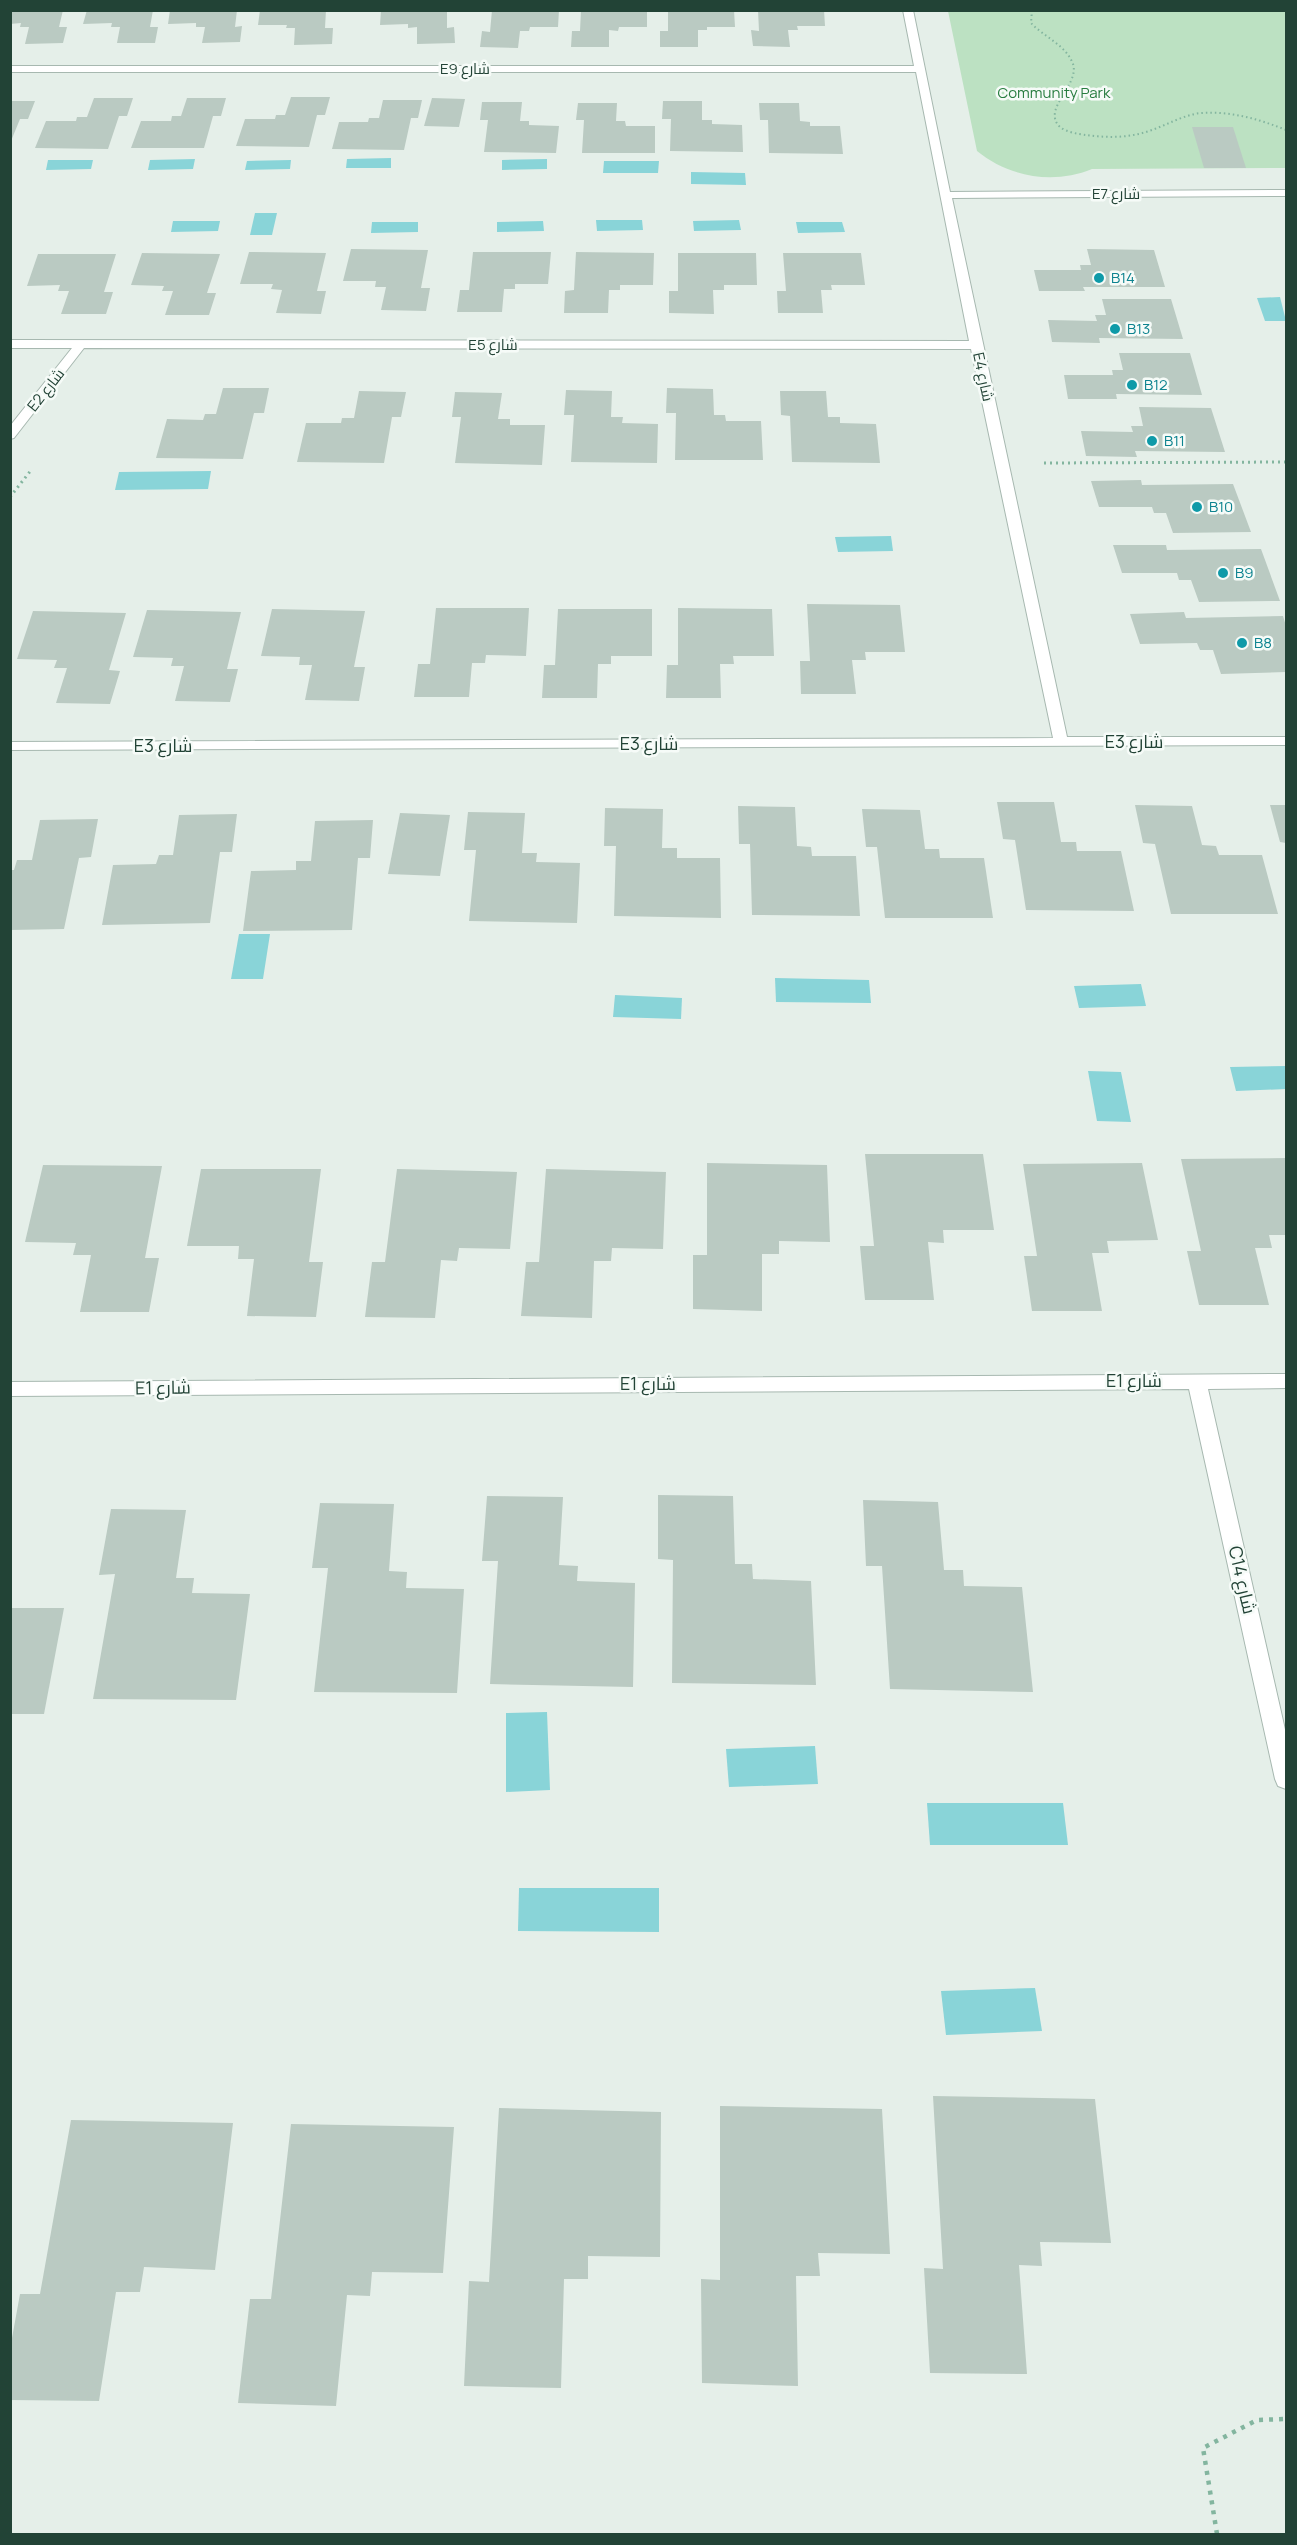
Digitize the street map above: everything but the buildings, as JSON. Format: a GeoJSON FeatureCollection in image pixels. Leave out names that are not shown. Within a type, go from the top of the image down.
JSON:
{"type":"FeatureCollection","features":[{"type":"Feature","properties":{"kind":"street","name":"E4 شارع"},"geometry":{"type":"LineString","coordinates":[[908,10],[976,345],[1062,742]]}},
{"type":"Feature","properties":{"kind":"street","name":"E9 شارع"},"geometry":{"type":"LineString","coordinates":[[10,69],[920,69]]}},
{"type":"Feature","properties":{"kind":"street","name":"E7 شارع"},"geometry":{"type":"LineString","coordinates":[[946,195],[1287,193]]}},
{"type":"Feature","properties":{"kind":"street","name":"E5 شارع"},"geometry":{"type":"LineString","coordinates":[[10,344],[976,345]]}},
{"type":"Feature","properties":{"kind":"street","name":"E2 شارع"},"geometry":{"type":"LineString","coordinates":[[10,435],[81,344]]}},
{"type":"Feature","properties":{"kind":"street","name":"E3 شارع"},"geometry":{"type":"LineString","coordinates":[[10,746],[1287,741]]}},
{"type":"Feature","properties":{"kind":"street","name":"C14 شارع"},"geometry":{"type":"LineString","coordinates":[[1197,1381],[1287,1779]]}},
{"type":"Feature","properties":{"kind":"street","name":"E1 شارع"},"geometry":{"type":"LineString","coordinates":[[10,1389],[1287,1381]]}},
{"type":"Feature","properties":{"kind":"path"},"geometry":{"type":"LineString","coordinates":[[1032,10],[1031,23],[1068,55],[1074,68],[1074,81],[1060,100],[1055,115],[1064,130],[1085,135],[1130,136],[1149,131],[1179,118],[1209,113],[1250,117],[1287,130]]}},
{"type":"Feature","properties":{"kind":"path"},"geometry":{"type":"LineString","coordinates":[[1177,10],[1229,10]]}},
{"type":"Feature","properties":{"kind":"path"},"geometry":{"type":"LineString","coordinates":[[1002,463],[1287,462]]}},
{"type":"Feature","properties":{"kind":"path"},"geometry":{"type":"LineString","coordinates":[[1217,2535],[1203,2448],[1257,2420],[1287,2419]]}},
{"type":"Feature","properties":{"kind":"green space","name":"Community Park"},"geometry":{"type":"Polygon","coordinates":[[[948,11],[1286,11],[1286,168],[1092,169],[1062,177],[1047,177],[1032,176],[1003,167],[977,151],[948,11]]]}},
{"type":"Feature","properties":{"kind":"water"},"geometry":{"type":"Polygon","coordinates":[[[391,158],[391,168],[346,168],[347,159],[391,158]]]}},
{"type":"Feature","properties":{"kind":"water"},"geometry":{"type":"Polygon","coordinates":[[[195,159],[193,169],[148,170],[150,160],[195,159]]]}},
{"type":"Feature","properties":{"kind":"water"},"geometry":{"type":"Polygon","coordinates":[[[547,159],[547,169],[502,170],[502,160],[547,159]]]}},
{"type":"Feature","properties":{"kind":"water"},"geometry":{"type":"Polygon","coordinates":[[[48,160],[93,160],[91,169],[46,170],[48,160]]]}},
{"type":"Feature","properties":{"kind":"water"},"geometry":{"type":"Polygon","coordinates":[[[291,160],[290,169],[245,170],[247,161],[291,160]]]}},
{"type":"Feature","properties":{"kind":"water"},"geometry":{"type":"Polygon","coordinates":[[[604,161],[659,161],[658,173],[603,173],[604,161]]]}},
{"type":"Feature","properties":{"kind":"water"},"geometry":{"type":"Polygon","coordinates":[[[691,172],[745,173],[746,185],[691,184],[691,172]]]}},
{"type":"Feature","properties":{"kind":"water"},"geometry":{"type":"Polygon","coordinates":[[[255,213],[277,213],[272,235],[250,235],[255,213]]]}},
{"type":"Feature","properties":{"kind":"water"},"geometry":{"type":"Polygon","coordinates":[[[596,220],[642,220],[643,230],[597,231],[596,220]]]}},
{"type":"Feature","properties":{"kind":"water"},"geometry":{"type":"Polygon","coordinates":[[[739,220],[741,230],[694,231],[693,221],[739,220]]]}},
{"type":"Feature","properties":{"kind":"water"},"geometry":{"type":"Polygon","coordinates":[[[173,221],[220,221],[218,231],[171,232],[173,221]]]}},
{"type":"Feature","properties":{"kind":"water"},"geometry":{"type":"Polygon","coordinates":[[[543,221],[544,231],[497,232],[497,222],[543,221]]]}},
{"type":"Feature","properties":{"kind":"water"},"geometry":{"type":"Polygon","coordinates":[[[372,222],[418,222],[418,232],[371,233],[372,222]]]}},
{"type":"Feature","properties":{"kind":"water"},"geometry":{"type":"Polygon","coordinates":[[[796,222],[842,222],[845,232],[798,233],[796,222]]]}},
{"type":"Feature","properties":{"kind":"water"},"geometry":{"type":"Polygon","coordinates":[[[1280,297],[1286,321],[1265,321],[1257,298],[1280,297]]]}},
{"type":"Feature","properties":{"kind":"water"},"geometry":{"type":"Polygon","coordinates":[[[211,471],[208,489],[115,490],[119,472],[211,471]]]}},
{"type":"Feature","properties":{"kind":"water"},"geometry":{"type":"Polygon","coordinates":[[[891,536],[893,551],[838,552],[835,537],[891,536]]]}},
{"type":"Feature","properties":{"kind":"water"},"geometry":{"type":"Polygon","coordinates":[[[239,934],[270,934],[263,979],[231,979],[239,934]]]}},
{"type":"Feature","properties":{"kind":"water"},"geometry":{"type":"Polygon","coordinates":[[[775,978],[869,980],[871,1003],[776,1002],[775,978]]]}},
{"type":"Feature","properties":{"kind":"water"},"geometry":{"type":"Polygon","coordinates":[[[1141,984],[1146,1006],[1079,1008],[1074,986],[1141,984]]]}},
{"type":"Feature","properties":{"kind":"water"},"geometry":{"type":"Polygon","coordinates":[[[615,995],[682,998],[681,1019],[613,1017],[615,995]]]}},
{"type":"Feature","properties":{"kind":"water"},"geometry":{"type":"Polygon","coordinates":[[[1286,1066],[1286,1089],[1236,1091],[1230,1067],[1286,1066]]]}},
{"type":"Feature","properties":{"kind":"water"},"geometry":{"type":"Polygon","coordinates":[[[1088,1071],[1121,1072],[1131,1122],[1097,1121],[1088,1071]]]}},
{"type":"Feature","properties":{"kind":"water"},"geometry":{"type":"Polygon","coordinates":[[[547,1712],[550,1790],[506,1792],[506,1713],[547,1712]]]}},
{"type":"Feature","properties":{"kind":"water"},"geometry":{"type":"Polygon","coordinates":[[[815,1746],[818,1784],[729,1787],[726,1749],[815,1746]]]}},
{"type":"Feature","properties":{"kind":"water"},"geometry":{"type":"Polygon","coordinates":[[[927,1803],[1063,1803],[1068,1845],[930,1845],[927,1803]]]}},
{"type":"Feature","properties":{"kind":"water"},"geometry":{"type":"Polygon","coordinates":[[[519,1888],[659,1888],[659,1932],[518,1931],[519,1888]]]}},
{"type":"Feature","properties":{"kind":"water"},"geometry":{"type":"Polygon","coordinates":[[[1035,1988],[1042,2031],[946,2035],[941,1991],[1035,1988]]]}},
{"type":"Feature","properties":{"kind":"place","name":"B14"},"geometry":{"type":"Point","coordinates":[1099,278]}},
{"type":"Feature","properties":{"kind":"place","name":"B13"},"geometry":{"type":"Point","coordinates":[1115,329]}},
{"type":"Feature","properties":{"kind":"place","name":"B12"},"geometry":{"type":"Point","coordinates":[1132,385]}},
{"type":"Feature","properties":{"kind":"place","name":"B11"},"geometry":{"type":"Point","coordinates":[1152,441]}},
{"type":"Feature","properties":{"kind":"place","name":"B10"},"geometry":{"type":"Point","coordinates":[1197,507]}},
{"type":"Feature","properties":{"kind":"place","name":"B9"},"geometry":{"type":"Point","coordinates":[1223,573]}},
{"type":"Feature","properties":{"kind":"place","name":"B8"},"geometry":{"type":"Point","coordinates":[1242,643]}}]}
